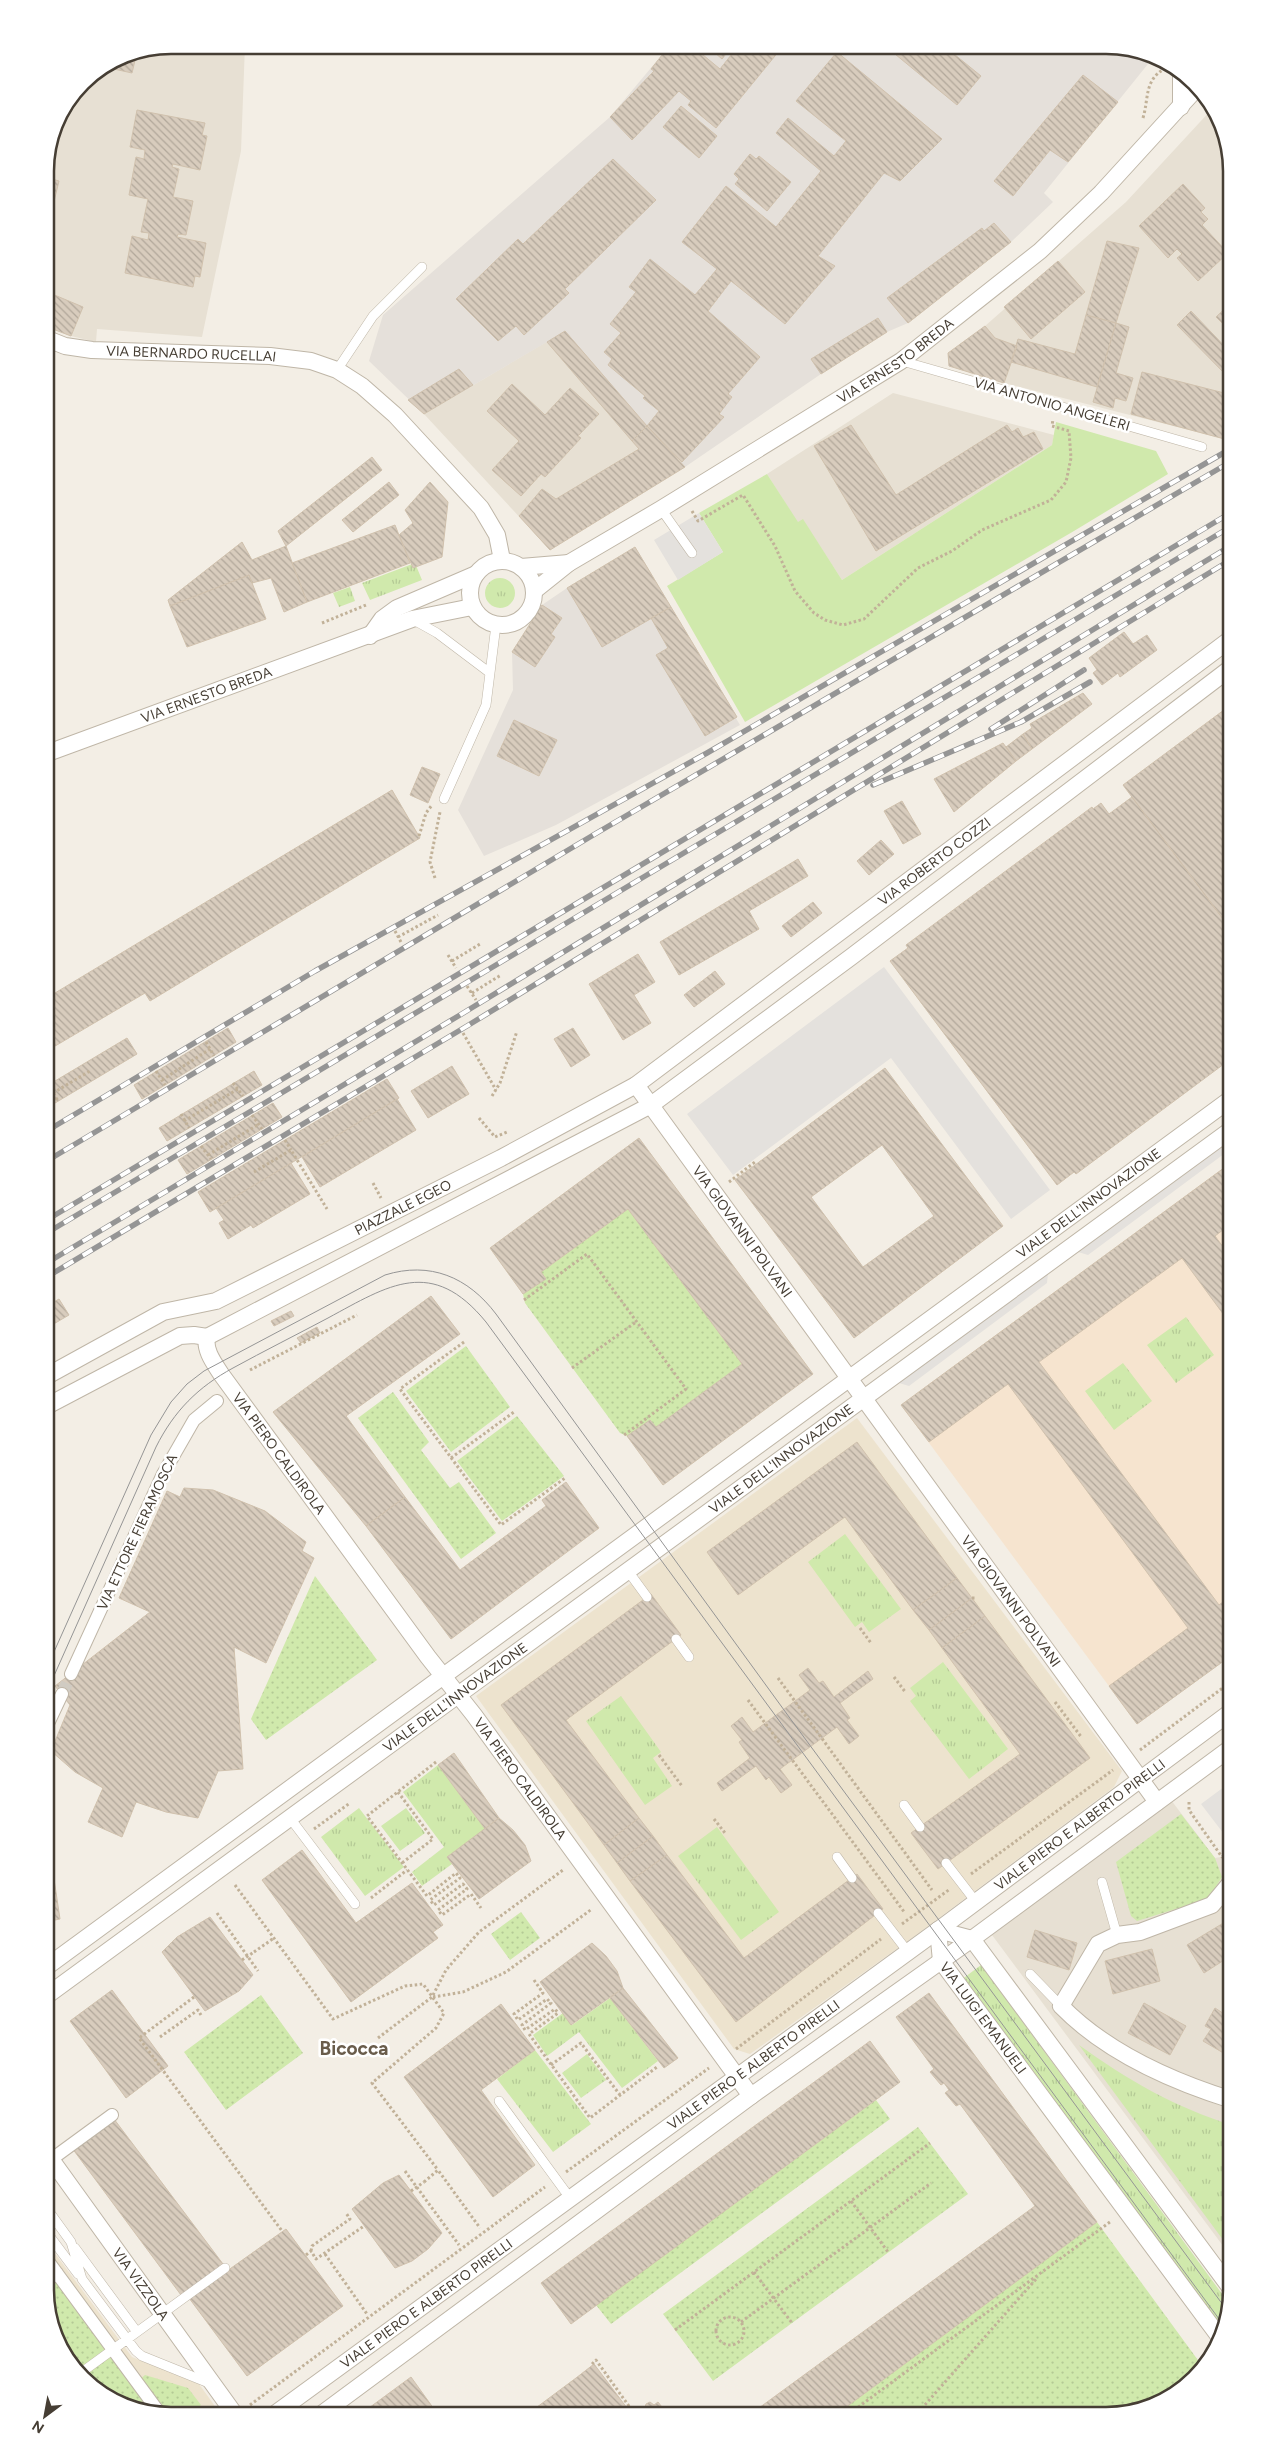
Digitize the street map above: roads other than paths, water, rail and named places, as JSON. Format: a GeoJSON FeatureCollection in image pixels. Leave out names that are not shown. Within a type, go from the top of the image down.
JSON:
{"type":"FeatureCollection","features":[{"type":"Feature","properties":{"kind":"street"},"geometry":{"type":"LineString","coordinates":[[1175,77],[1181,107]]}},
{"type":"Feature","properties":{"kind":"street","name":"VIA ERNESTO BREDA"},"geometry":{"type":"LineString","coordinates":[[496,625],[510,623],[522,617],[530,606],[534,591],[569,563],[661,509],[902,361],[1040,251],[1100,193],[1192,92]]}},
{"type":"Feature","properties":{"kind":"street","name":"VIA BERNARDO RUCELLAI"},"geometry":{"type":"LineString","coordinates":[[54,342],[65,346],[92,350],[299,358],[337,370],[362,386],[395,415],[481,508],[497,535],[502,560]]}},
{"type":"Feature","properties":{"kind":"street"},"geometry":{"type":"LineString","coordinates":[[370,636],[382,619],[397,608],[476,574],[486,564],[502,560]]}},
{"type":"Feature","properties":{"kind":"street","name":"VIA ERNESTO BREDA"},"geometry":{"type":"LineString","coordinates":[[502,560],[521,566],[569,563]]}},
{"type":"Feature","properties":{"kind":"street"},"geometry":{"type":"LineString","coordinates":[[521,566],[531,577],[534,591]]}},
{"type":"Feature","properties":{"kind":"street"},"geometry":{"type":"LineString","coordinates":[[476,574],[471,592],[472,607],[483,620],[496,625]]}},
{"type":"Feature","properties":{"kind":"street","name":"VIA ERNESTO BREDA"},"geometry":{"type":"LineString","coordinates":[[54,751],[412,619],[472,607]]}},
{"type":"Feature","properties":{"kind":"street","name":"VIA ROBERTO COZZI"},"geometry":{"type":"LineString","coordinates":[[636,1084],[1223,645]]}},
{"type":"Feature","properties":{"kind":"street","name":"VIA ROBERTO COZZI"},"geometry":{"type":"LineString","coordinates":[[651,1105],[859,951],[1223,674]]}},
{"type":"Feature","properties":{"kind":"street","name":"VIA GIOVANNI POLVANI"},"geometry":{"type":"LineString","coordinates":[[636,1084],[849,1379]]}},
{"type":"Feature","properties":{"kind":"street","name":"PIAZZALE EGEO"},"geometry":{"type":"LineString","coordinates":[[54,1372],[163,1312],[216,1301],[501,1158],[636,1084]]}},
{"type":"Feature","properties":{"kind":"street","name":"PIAZZALE EGEO"},"geometry":{"type":"LineString","coordinates":[[207,1337],[651,1105]]}},
{"type":"Feature","properties":{"kind":"street","name":"VIALE DELL'INNOVAZIONE"},"geometry":{"type":"LineString","coordinates":[[54,1961],[1223,1105]]}},
{"type":"Feature","properties":{"kind":"street","name":"VIALE DELL'INNOVAZIONE"},"geometry":{"type":"LineString","coordinates":[[54,1989],[459,1696],[1223,1137]]}},
{"type":"Feature","properties":{"kind":"street"},"geometry":{"type":"LineString","coordinates":[[54,1402],[180,1336],[194,1335],[207,1337]]}},
{"type":"Feature","properties":{"kind":"street","name":"VIA PIERO CALDIROLA"},"geometry":{"type":"LineString","coordinates":[[207,1337],[206,1342],[210,1355],[221,1374],[751,2096]]}},
{"type":"Feature","properties":{"kind":"street","name":"VIALE DELL'INNOVAZIONE"},"geometry":{"type":"LineString","coordinates":[[849,1379],[864,1399]]}},
{"type":"Feature","properties":{"kind":"street","name":"VIA GIOVANNI POLVANI"},"geometry":{"type":"LineString","coordinates":[[864,1399],[1157,1802]]}},
{"type":"Feature","properties":{"kind":"street","name":"VIA ETTORE FIERAMOSCA"},"geometry":{"type":"LineString","coordinates":[[71,1674],[163,1474],[194,1420],[217,1401]]}},
{"type":"Feature","properties":{"kind":"street"},"geometry":{"type":"LineString","coordinates":[[54,1711],[62,1694]]}},
{"type":"Feature","properties":{"kind":"street","name":"VIALE PIERO E ALBERTO PIRELLI"},"geometry":{"type":"LineString","coordinates":[[284,2407],[938,1930],[1223,1718]]}},
{"type":"Feature","properties":{"kind":"street","name":"VIALE PIERO E ALBERTO PIRELLI"},"geometry":{"type":"LineString","coordinates":[[330,2407],[751,2096],[972,1939],[1223,1754]]}},
{"type":"Feature","properties":{"kind":"street"},"geometry":{"type":"LineString","coordinates":[[1223,1892],[1212,1905],[1140,1932],[1117,1935],[1098,1944],[1061,2006],[1081,2025],[1130,2057],[1170,2076],[1223,2097]]}},
{"type":"Feature","properties":{"kind":"street"},"geometry":{"type":"LineString","coordinates":[[938,1930],[972,1939],[1223,2278]]}},
{"type":"Feature","properties":{"kind":"street","name":"VIA LUIGI EMANUELI"},"geometry":{"type":"LineString","coordinates":[[938,1930],[941,1961],[1215,2331]]}},
{"type":"Feature","properties":{"kind":"street"},"geometry":{"type":"LineString","coordinates":[[54,2153],[112,2115]]}},
{"type":"Feature","properties":{"kind":"street","name":"VIA VIZZOLA"},"geometry":{"type":"LineString","coordinates":[[54,2167],[214,2385],[238,2407]]}},
{"type":"Feature","properties":{"kind":"street"},"geometry":{"type":"LineString","coordinates":[[54,2269],[154,2406]]}},
{"type":"Feature","properties":{"kind":"lane"},"geometry":{"type":"LineString","coordinates":[[337,370],[373,316],[422,267]]}},
{"type":"Feature","properties":{"kind":"lane","name":"VIA ANTONIO ANGELERI"},"geometry":{"type":"LineString","coordinates":[[902,361],[1202,447]]}},
{"type":"Feature","properties":{"kind":"lane"},"geometry":{"type":"LineString","coordinates":[[661,509],[692,553]]}},
{"type":"Feature","properties":{"kind":"lane"},"geometry":{"type":"LineString","coordinates":[[412,619],[437,633],[490,673]]}},
{"type":"Feature","properties":{"kind":"lane"},"geometry":{"type":"LineString","coordinates":[[444,799],[484,711],[496,625]]}},
{"type":"Feature","properties":{"kind":"lane"},"geometry":{"type":"LineString","coordinates":[[628,1571],[647,1597]]}},
{"type":"Feature","properties":{"kind":"lane"},"geometry":{"type":"LineString","coordinates":[[676,1639],[689,1657]]}},
{"type":"Feature","properties":{"kind":"lane"},"geometry":{"type":"LineString","coordinates":[[904,1805],[920,1827]]}},
{"type":"Feature","properties":{"kind":"lane"},"geometry":{"type":"LineString","coordinates":[[290,1818],[355,1904]]}},
{"type":"Feature","properties":{"kind":"lane"},"geometry":{"type":"LineString","coordinates":[[837,1857],[852,1878]]}},
{"type":"Feature","properties":{"kind":"lane"},"geometry":{"type":"LineString","coordinates":[[946,1863],[976,1902]]}},
{"type":"Feature","properties":{"kind":"lane"},"geometry":{"type":"LineString","coordinates":[[1102,1882],[1117,1935]]}},
{"type":"Feature","properties":{"kind":"lane"},"geometry":{"type":"LineString","coordinates":[[878,1913],[908,1952]]}},
{"type":"Feature","properties":{"kind":"lane"},"geometry":{"type":"LineString","coordinates":[[1030,1974],[1061,2006]]}},
{"type":"Feature","properties":{"kind":"lane"},"geometry":{"type":"LineString","coordinates":[[499,2102],[570,2198]]}},
{"type":"Feature","properties":{"kind":"lane"},"geometry":{"type":"LineString","coordinates":[[54,2219],[134,2328]]}},
{"type":"Feature","properties":{"kind":"lane"},"geometry":{"type":"LineString","coordinates":[[54,2242],[126,2340],[142,2356],[214,2385]]}},
{"type":"Feature","properties":{"kind":"lane"},"geometry":{"type":"LineString","coordinates":[[70,2242],[82,2278]]}},
{"type":"Feature","properties":{"kind":"lane"},"geometry":{"type":"LineString","coordinates":[[85,2369],[225,2268]]}},
{"type":"Feature","properties":{"kind":"tunnel"},"geometry":{"type":"LineString","coordinates":[[62,1694],[71,1674]]}},
{"type":"Feature","properties":{"kind":"tram line"},"geometry":{"type":"LineString","coordinates":[[54,1652],[151,1435],[171,1402],[187,1384],[204,1371],[385,1275],[402,1271],[433,1271],[447,1275],[460,1282],[473,1290],[496,1314],[792,1721],[1222,2304]]}},
{"type":"Feature","properties":{"kind":"tram line"},"geometry":{"type":"LineString","coordinates":[[54,1676],[156,1447],[171,1422],[188,1401],[220,1375],[371,1295],[391,1287],[410,1283],[428,1283],[447,1289],[466,1302],[486,1322],[1219,2319]]}},
{"type":"Feature","properties":{"kind":"railway"},"geometry":{"type":"LineString","coordinates":[[54,1127],[315,971],[707,753],[1223,453]]}},
{"type":"Feature","properties":{"kind":"railway"},"geometry":{"type":"LineString","coordinates":[[54,1157],[595,834],[1223,466]]}},
{"type":"Feature","properties":{"kind":"railway"},"geometry":{"type":"LineString","coordinates":[[54,1216],[1223,517]]}},
{"type":"Feature","properties":{"kind":"railway"},"geometry":{"type":"LineString","coordinates":[[54,1229],[1223,531]]}},
{"type":"Feature","properties":{"kind":"railway"},"geometry":{"type":"LineString","coordinates":[[54,1259],[460,1015],[1223,550]]}},
{"type":"Feature","properties":{"kind":"railway"},"geometry":{"type":"LineString","coordinates":[[54,1273],[467,1026],[1223,564]]}},
{"type":"Feature","properties":{"kind":"railway"},"geometry":{"type":"LineString","coordinates":[[991,729],[1084,670]]}},
{"type":"Feature","properties":{"kind":"railway"},"geometry":{"type":"LineString","coordinates":[[873,785],[1021,722],[1090,682]]}},
{"type":"Feature","properties":{"kind":"district","name":"Bicocca"},"geometry":{"type":"Point","coordinates":[354,2048]}}]}
